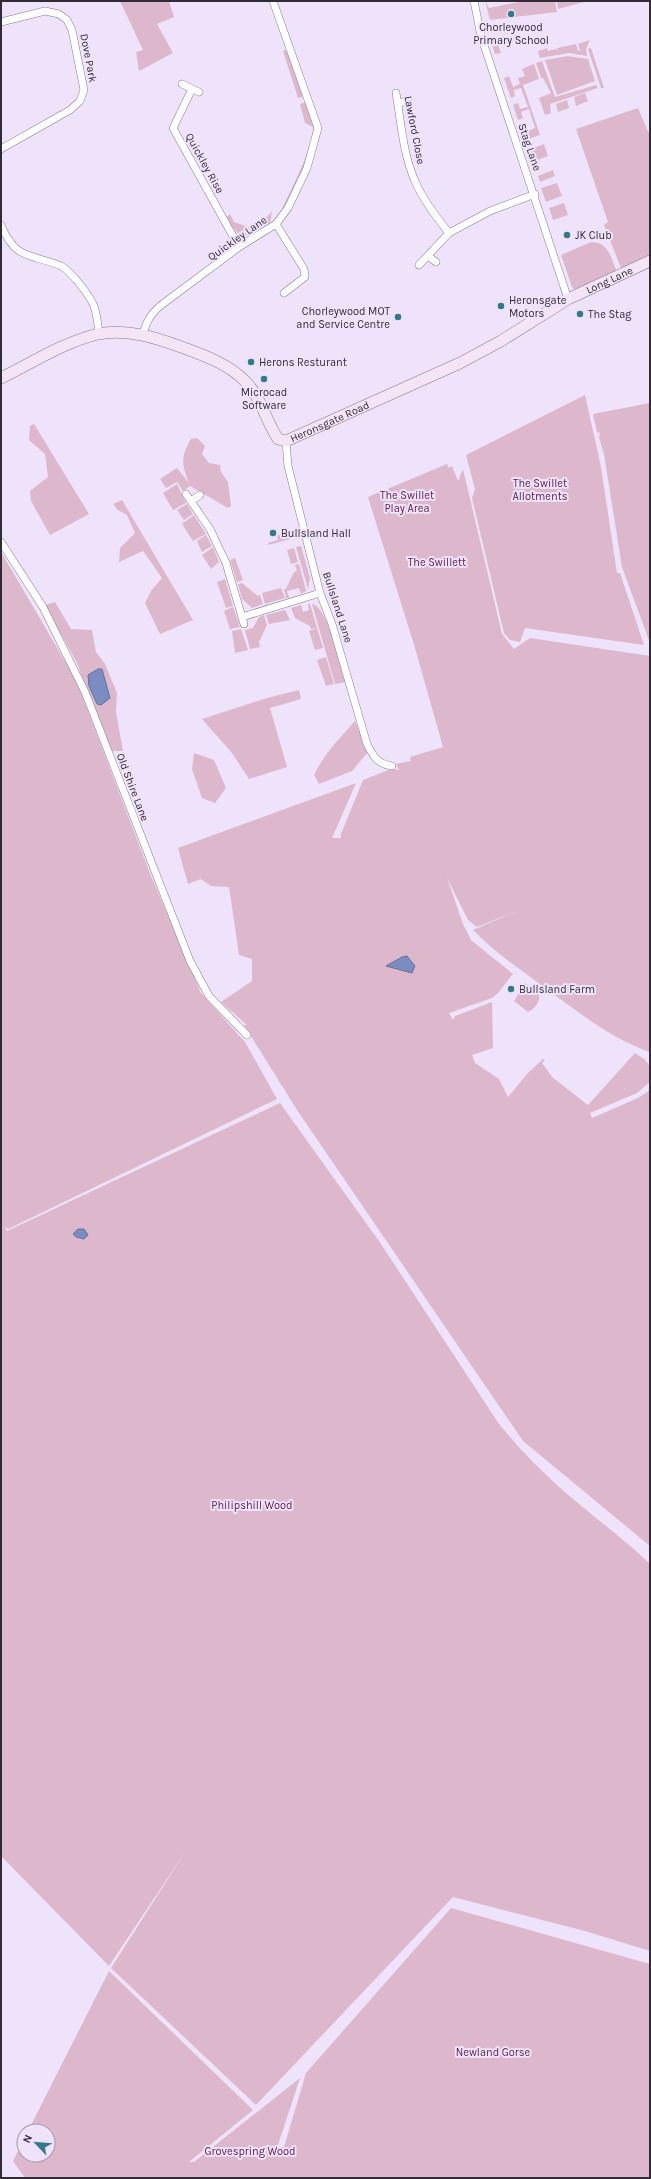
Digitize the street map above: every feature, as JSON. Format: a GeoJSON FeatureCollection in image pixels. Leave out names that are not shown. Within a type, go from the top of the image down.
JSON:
{"type":"FeatureCollection","features":[{"type":"Feature","properties":{"kind":"street","name":"Quickley Lane"},"geometry":{"type":"LineString","coordinates":[[143,335],[146,322],[151,314],[239,247],[276,224],[288,208],[301,182],[318,128],[273,1]]}},
{"type":"Feature","properties":{"kind":"street","name":"Stag Lane"},"geometry":{"type":"LineString","coordinates":[[474,1],[481,36],[535,194],[568,299]]}},
{"type":"Feature","properties":{"kind":"street","name":"Dove Park"},"geometry":{"type":"LineString","coordinates":[[1,22],[45,11],[59,14],[68,20],[72,30],[84,90],[80,101],[70,110],[1,150]]}},
{"type":"Feature","properties":{"kind":"street"},"geometry":{"type":"LineString","coordinates":[[182,84],[199,92]]}},
{"type":"Feature","properties":{"kind":"street","name":"Quickley Rise"},"geometry":{"type":"LineString","coordinates":[[192,88],[173,128],[239,247]]}},
{"type":"Feature","properties":{"kind":"street","name":"Lawford Close"},"geometry":{"type":"LineString","coordinates":[[396,93],[406,152],[415,181],[431,210],[449,233]]}},
{"type":"Feature","properties":{"kind":"street"},"geometry":{"type":"LineString","coordinates":[[398,103],[408,101]]}},
{"type":"Feature","properties":{"kind":"street"},"geometry":{"type":"LineString","coordinates":[[419,265],[449,233],[490,211],[535,194]]}},
{"type":"Feature","properties":{"kind":"street"},"geometry":{"type":"LineString","coordinates":[[276,224],[304,269],[305,277],[284,293]]}},
{"type":"Feature","properties":{"kind":"street"},"geometry":{"type":"LineString","coordinates":[[1,225],[8,241],[25,256],[62,267],[75,278],[94,305],[99,334]]}},
{"type":"Feature","properties":{"kind":"street"},"geometry":{"type":"LineString","coordinates":[[428,256],[436,262]]}},
{"type":"Feature","properties":{"kind":"street","name":"Long Lane"},"geometry":{"type":"LineString","coordinates":[[568,299],[650,261]]}},
{"type":"Feature","properties":{"kind":"street","name":"Heronsgate Road"},"geometry":{"type":"LineString","coordinates":[[1,378],[75,341],[99,334],[123,332],[143,335],[221,362],[245,381],[256,395],[278,439],[286,441],[467,360],[568,299]]}},
{"type":"Feature","properties":{"kind":"street","name":"Bullsland Lane"},"geometry":{"type":"LineString","coordinates":[[286,441],[288,466],[320,593],[339,647],[367,744],[377,761],[382,765],[392,766]]}},
{"type":"Feature","properties":{"kind":"street"},"geometry":{"type":"LineString","coordinates":[[186,494],[210,529],[224,559],[244,624]]}},
{"type":"Feature","properties":{"kind":"street"},"geometry":{"type":"LineString","coordinates":[[191,501],[200,495]]}},
{"type":"Feature","properties":{"kind":"street","name":"Old Shire Lane"},"geometry":{"type":"LineString","coordinates":[[1,542],[43,607],[85,692],[190,961],[209,996],[247,1035]]}},
{"type":"Feature","properties":{"kind":"street"},"geometry":{"type":"LineString","coordinates":[[242,617],[320,593]]}},
{"type":"Feature","properties":{"kind":"green space"},"geometry":{"type":"Polygon","coordinates":[[[120,1],[169,1],[174,17],[157,24],[173,53],[139,71],[136,52],[143,50],[120,1]]]}},
{"type":"Feature","properties":{"kind":"green space","name":"Chorleywood Primary School"},"geometry":{"type":"Polygon","coordinates":[[[485,1],[489,8],[524,1],[555,1],[557,12],[490,20],[485,1]]]}},
{"type":"Feature","properties":{"kind":"green space"},"geometry":{"type":"Polygon","coordinates":[[[557,1],[588,1],[558,9],[557,1]]]}},
{"type":"Feature","properties":{"kind":"green space"},"geometry":{"type":"Polygon","coordinates":[[[503,34],[507,42],[498,45],[501,53],[495,54],[490,38],[495,36],[497,43],[505,40],[503,34]]]}},
{"type":"Feature","properties":{"kind":"green space"},"geometry":{"type":"Polygon","coordinates":[[[590,40],[586,49],[587,56],[569,53],[540,58],[538,51],[547,48],[548,51],[556,49],[558,51],[557,48],[576,44],[578,51],[580,51],[578,44],[590,40]]]}},
{"type":"Feature","properties":{"kind":"green space"},"geometry":{"type":"Polygon","coordinates":[[[591,48],[604,88],[601,88],[588,49],[591,48]]]}},
{"type":"Feature","properties":{"kind":"green space"},"geometry":{"type":"Polygon","coordinates":[[[287,50],[303,97],[298,98],[283,51],[287,50]]]}},
{"type":"Feature","properties":{"kind":"green space"},"geometry":{"type":"Polygon","coordinates":[[[568,56],[588,59],[595,81],[557,95],[545,60],[568,56]]]}},
{"type":"Feature","properties":{"kind":"green space"},"geometry":{"type":"Polygon","coordinates":[[[542,61],[555,97],[596,85],[598,88],[550,104],[551,113],[545,115],[539,98],[551,93],[543,78],[541,78],[536,63],[542,61]]]}},
{"type":"Feature","properties":{"kind":"green space"},"geometry":{"type":"Polygon","coordinates":[[[534,64],[539,79],[523,85],[540,135],[525,140],[519,125],[525,123],[528,131],[535,128],[529,109],[521,112],[523,118],[518,120],[513,105],[518,103],[520,109],[528,107],[521,88],[514,90],[515,96],[511,98],[504,78],[509,76],[513,87],[520,84],[518,78],[525,76],[522,69],[534,64]]]}},
{"type":"Feature","properties":{"kind":"green space"},"geometry":{"type":"Polygon","coordinates":[[[585,93],[588,101],[576,106],[574,97],[585,93]]]}},
{"type":"Feature","properties":{"kind":"green space"},"geometry":{"type":"Polygon","coordinates":[[[567,100],[569,108],[558,112],[556,104],[567,100]]]}},
{"type":"Feature","properties":{"kind":"green space"},"geometry":{"type":"Polygon","coordinates":[[[306,102],[313,117],[315,135],[304,169],[283,210],[282,209],[306,156],[313,135],[313,127],[305,123],[300,104],[306,102]]]}},
{"type":"Feature","properties":{"kind":"green space"},"geometry":{"type":"Polygon","coordinates":[[[638,108],[650,136],[650,256],[575,290],[572,287],[561,255],[591,242],[597,243],[605,247],[608,251],[616,270],[621,268],[604,225],[608,222],[576,129],[638,108]]]}},
{"type":"Feature","properties":{"kind":"green space"},"geometry":{"type":"Polygon","coordinates":[[[544,144],[548,156],[532,162],[528,150],[544,144]]]}},
{"type":"Feature","properties":{"kind":"green space"},"geometry":{"type":"Polygon","coordinates":[[[553,170],[555,176],[540,182],[538,176],[553,170]]]}},
{"type":"Feature","properties":{"kind":"green space"},"geometry":{"type":"Polygon","coordinates":[[[557,183],[562,196],[546,202],[541,188],[557,183]]]}},
{"type":"Feature","properties":{"kind":"green space"},"geometry":{"type":"Polygon","coordinates":[[[564,203],[568,215],[553,220],[549,208],[564,203]]]}},
{"type":"Feature","properties":{"kind":"green space"},"geometry":{"type":"Polygon","coordinates":[[[272,211],[270,223],[251,234],[246,235],[241,235],[236,232],[227,217],[230,214],[234,222],[248,227],[267,217],[272,211]]]}},
{"type":"Feature","properties":{"kind":"green space","name":"The Swillet Allotments"},"geometry":{"type":"Polygon","coordinates":[[[585,395],[601,467],[617,573],[620,573],[644,645],[525,628],[520,642],[510,640],[504,633],[472,498],[475,489],[466,455],[585,395]]]}},
{"type":"Feature","properties":{"kind":"green space"},"geometry":{"type":"Polygon","coordinates":[[[650,403],[650,643],[622,567],[604,454],[599,437],[600,433],[597,432],[593,414],[650,403]]]}},
{"type":"Feature","properties":{"kind":"green space"},"geometry":{"type":"Polygon","coordinates":[[[34,424],[89,514],[50,535],[31,501],[30,491],[48,477],[45,454],[29,440],[30,426],[34,424]]]}},
{"type":"Feature","properties":{"kind":"green space"},"geometry":{"type":"Polygon","coordinates":[[[197,438],[205,446],[202,454],[209,463],[220,465],[221,472],[228,482],[231,506],[228,508],[190,486],[183,491],[177,482],[166,488],[160,479],[177,468],[189,483],[183,465],[183,460],[185,450],[191,439],[197,438]]]}},
{"type":"Feature","properties":{"kind":"green space"},"geometry":{"type":"Polygon","coordinates":[[[447,464],[449,468],[452,466],[458,481],[463,469],[502,634],[514,649],[530,638],[650,656],[650,1052],[622,1040],[595,1024],[498,953],[473,930],[517,911],[477,927],[468,920],[447,878],[463,924],[471,940],[513,974],[498,993],[492,998],[449,1013],[453,1020],[455,1016],[492,1002],[493,1048],[472,1055],[475,1063],[499,1079],[508,1097],[528,1073],[543,1059],[545,1060],[542,1063],[552,1077],[588,1105],[635,1053],[644,1059],[648,1064],[650,1082],[637,1093],[590,1113],[592,1118],[638,1098],[650,1090],[650,1546],[523,1441],[297,1110],[244,1025],[247,1025],[221,1002],[252,981],[252,959],[239,955],[229,887],[211,886],[201,879],[188,884],[178,848],[356,783],[332,838],[341,838],[341,834],[363,780],[391,769],[399,770],[396,764],[411,761],[410,757],[443,747],[415,648],[368,497],[447,464]]]}},
{"type":"Feature","properties":{"kind":"green space"},"geometry":{"type":"Polygon","coordinates":[[[177,484],[186,503],[173,510],[163,493],[177,484]]]}},
{"type":"Feature","properties":{"kind":"green space"},"geometry":{"type":"Polygon","coordinates":[[[122,500],[193,620],[160,634],[145,603],[151,591],[162,578],[143,551],[119,562],[120,548],[135,533],[127,515],[118,510],[113,504],[122,500]]]}},
{"type":"Feature","properties":{"kind":"green space"},"geometry":{"type":"Polygon","coordinates":[[[187,504],[193,514],[184,520],[177,510],[187,504]]]}},
{"type":"Feature","properties":{"kind":"green space"},"geometry":{"type":"Polygon","coordinates":[[[194,515],[206,534],[193,541],[182,524],[194,515]]]}},
{"type":"Feature","properties":{"kind":"green space"},"geometry":{"type":"Polygon","coordinates":[[[292,530],[294,538],[268,545],[268,543],[278,540],[277,536],[292,530]]]}},
{"type":"Feature","properties":{"kind":"green space"},"geometry":{"type":"Polygon","coordinates":[[[206,535],[212,546],[202,552],[197,541],[206,535]]]}},
{"type":"Feature","properties":{"kind":"green space"},"geometry":{"type":"Polygon","coordinates":[[[301,546],[310,578],[308,589],[296,547],[301,546]]]}},
{"type":"Feature","properties":{"kind":"green space"},"geometry":{"type":"Polygon","coordinates":[[[213,547],[219,562],[211,569],[202,555],[213,547]]]}},
{"type":"Feature","properties":{"kind":"green space"},"geometry":{"type":"Polygon","coordinates":[[[294,548],[298,562],[291,564],[287,550],[294,548]]]}},
{"type":"Feature","properties":{"kind":"green space","name":"Philipshill Wood"},"geometry":{"type":"Polygon","coordinates":[[[1,552],[76,680],[151,876],[201,993],[245,1042],[277,1099],[8,1229],[5,1226],[7,1231],[280,1103],[381,1244],[499,1424],[550,1479],[650,1564],[650,1951],[585,1931],[453,1897],[256,2105],[111,1968],[187,1849],[109,1966],[1,1856],[1,552]]]}},
{"type":"Feature","properties":{"kind":"green space"},"geometry":{"type":"Polygon","coordinates":[[[235,558],[243,580],[237,582],[230,560],[235,558]]]}},
{"type":"Feature","properties":{"kind":"green space"},"geometry":{"type":"Polygon","coordinates":[[[299,564],[306,591],[301,594],[299,588],[287,591],[289,598],[286,598],[284,589],[286,589],[294,572],[297,571],[295,565],[299,564]]]}},
{"type":"Feature","properties":{"kind":"green space"},"geometry":{"type":"Polygon","coordinates":[[[225,579],[233,606],[226,608],[217,582],[225,579]]]}},
{"type":"Feature","properties":{"kind":"green space"},"geometry":{"type":"Polygon","coordinates":[[[242,583],[258,596],[260,595],[263,604],[252,608],[242,599],[238,584],[242,583]]]}},
{"type":"Feature","properties":{"kind":"green space"},"geometry":{"type":"Polygon","coordinates":[[[281,588],[285,598],[265,604],[262,593],[281,588]]]}},
{"type":"Feature","properties":{"kind":"green space"},"geometry":{"type":"Polygon","coordinates":[[[55,602],[71,629],[92,630],[96,652],[105,664],[117,693],[116,712],[123,751],[110,751],[77,663],[45,605],[55,602]]]}},
{"type":"Feature","properties":{"kind":"green space"},"geometry":{"type":"Polygon","coordinates":[[[308,604],[310,604],[317,628],[311,629],[310,626],[295,618],[291,608],[301,605],[303,612],[309,610],[308,604]]]}},
{"type":"Feature","properties":{"kind":"green space"},"geometry":{"type":"Polygon","coordinates":[[[312,604],[318,607],[328,626],[346,682],[335,684],[312,604]]]}},
{"type":"Feature","properties":{"kind":"green space"},"geometry":{"type":"Polygon","coordinates":[[[233,607],[240,627],[230,629],[224,611],[233,607]]]}},
{"type":"Feature","properties":{"kind":"green space"},"geometry":{"type":"Polygon","coordinates":[[[285,610],[290,620],[269,624],[266,615],[285,610]]]}},
{"type":"Feature","properties":{"kind":"green space"},"geometry":{"type":"Polygon","coordinates":[[[264,615],[267,625],[259,642],[260,647],[250,649],[245,630],[253,628],[259,617],[264,615]]]}},
{"type":"Feature","properties":{"kind":"green space"},"geometry":{"type":"Polygon","coordinates":[[[317,628],[323,648],[315,650],[309,631],[317,628]]]}},
{"type":"Feature","properties":{"kind":"green space"},"geometry":{"type":"Polygon","coordinates":[[[241,629],[248,650],[235,653],[232,631],[241,629]]]}},
{"type":"Feature","properties":{"kind":"green space"},"geometry":{"type":"Polygon","coordinates":[[[326,657],[334,684],[326,686],[317,660],[326,657]]]}},
{"type":"Feature","properties":{"kind":"green space"},"geometry":{"type":"Polygon","coordinates":[[[299,690],[301,699],[270,708],[287,767],[249,779],[232,753],[202,719],[267,698],[299,690]]]}},
{"type":"Feature","properties":{"kind":"green space"},"geometry":{"type":"Polygon","coordinates":[[[355,721],[368,752],[352,771],[319,784],[314,775],[318,767],[333,746],[355,721]]]}},
{"type":"Feature","properties":{"kind":"green space"},"geometry":{"type":"Polygon","coordinates":[[[194,753],[214,760],[226,788],[215,803],[202,798],[192,769],[194,753]]]}},
{"type":"Feature","properties":{"kind":"green space"},"geometry":{"type":"Polygon","coordinates":[[[525,983],[539,994],[537,1004],[528,1012],[514,1001],[525,983]]]}},
{"type":"Feature","properties":{"kind":"green space","name":"Newland Gorse"},"geometry":{"type":"Polygon","coordinates":[[[451,1908],[650,1964],[650,2178],[25,2178],[13,2161],[16,2155],[16,2163],[56,2163],[56,2123],[32,2123],[109,1971],[253,2110],[189,2162],[194,2162],[300,2078],[277,2148],[284,2147],[306,2073],[451,1908]]]}},
{"type":"Feature","properties":{"kind":"water"},"geometry":{"type":"Polygon","coordinates":[[[98,669],[102,669],[110,698],[101,705],[97,704],[89,686],[88,675],[98,669]]]}},
{"type":"Feature","properties":{"kind":"water"},"geometry":{"type":"Polygon","coordinates":[[[407,956],[415,966],[412,973],[386,966],[402,957],[407,956]]]}},
{"type":"Feature","properties":{"kind":"water"},"geometry":{"type":"Polygon","coordinates":[[[78,1229],[84,1229],[88,1235],[84,1239],[76,1237],[73,1234],[78,1229]]]}},
{"type":"Feature","properties":{"kind":"place","name":"Chorleywood Primary School"},"geometry":{"type":"Point","coordinates":[511,14]}},
{"type":"Feature","properties":{"kind":"place","name":"JK Club"},"geometry":{"type":"Point","coordinates":[567,235]}},
{"type":"Feature","properties":{"kind":"place","name":"Heronsgate Motors"},"geometry":{"type":"Point","coordinates":[501,306]}},
{"type":"Feature","properties":{"kind":"place","name":"The Stag"},"geometry":{"type":"Point","coordinates":[580,314]}},
{"type":"Feature","properties":{"kind":"place","name":"Chorleywood MOT and Service Centre"},"geometry":{"type":"Point","coordinates":[398,317]}},
{"type":"Feature","properties":{"kind":"place","name":"Herons Resturant"},"geometry":{"type":"Point","coordinates":[251,362]}},
{"type":"Feature","properties":{"kind":"place","name":"Microcad Software"},"geometry":{"type":"Point","coordinates":[264,379]}},
{"type":"Feature","properties":{"kind":"place","name":"Bullsland Hall"},"geometry":{"type":"Point","coordinates":[273,533]}},
{"type":"Feature","properties":{"kind":"place","name":"Bullsland Farm"},"geometry":{"type":"Point","coordinates":[511,989]}},
{"type":"Feature","properties":{"kind":"park label","name":"The Swillet Play Area"},"geometry":{"type":"Point","coordinates":[407,501]}},
{"type":"Feature","properties":{"kind":"park label","name":"The Swillett"},"geometry":{"type":"Point","coordinates":[437,562]}},
{"type":"Feature","properties":{"kind":"park label","name":"Grovespring Wood"},"geometry":{"type":"Point","coordinates":[250,2151]}}]}
